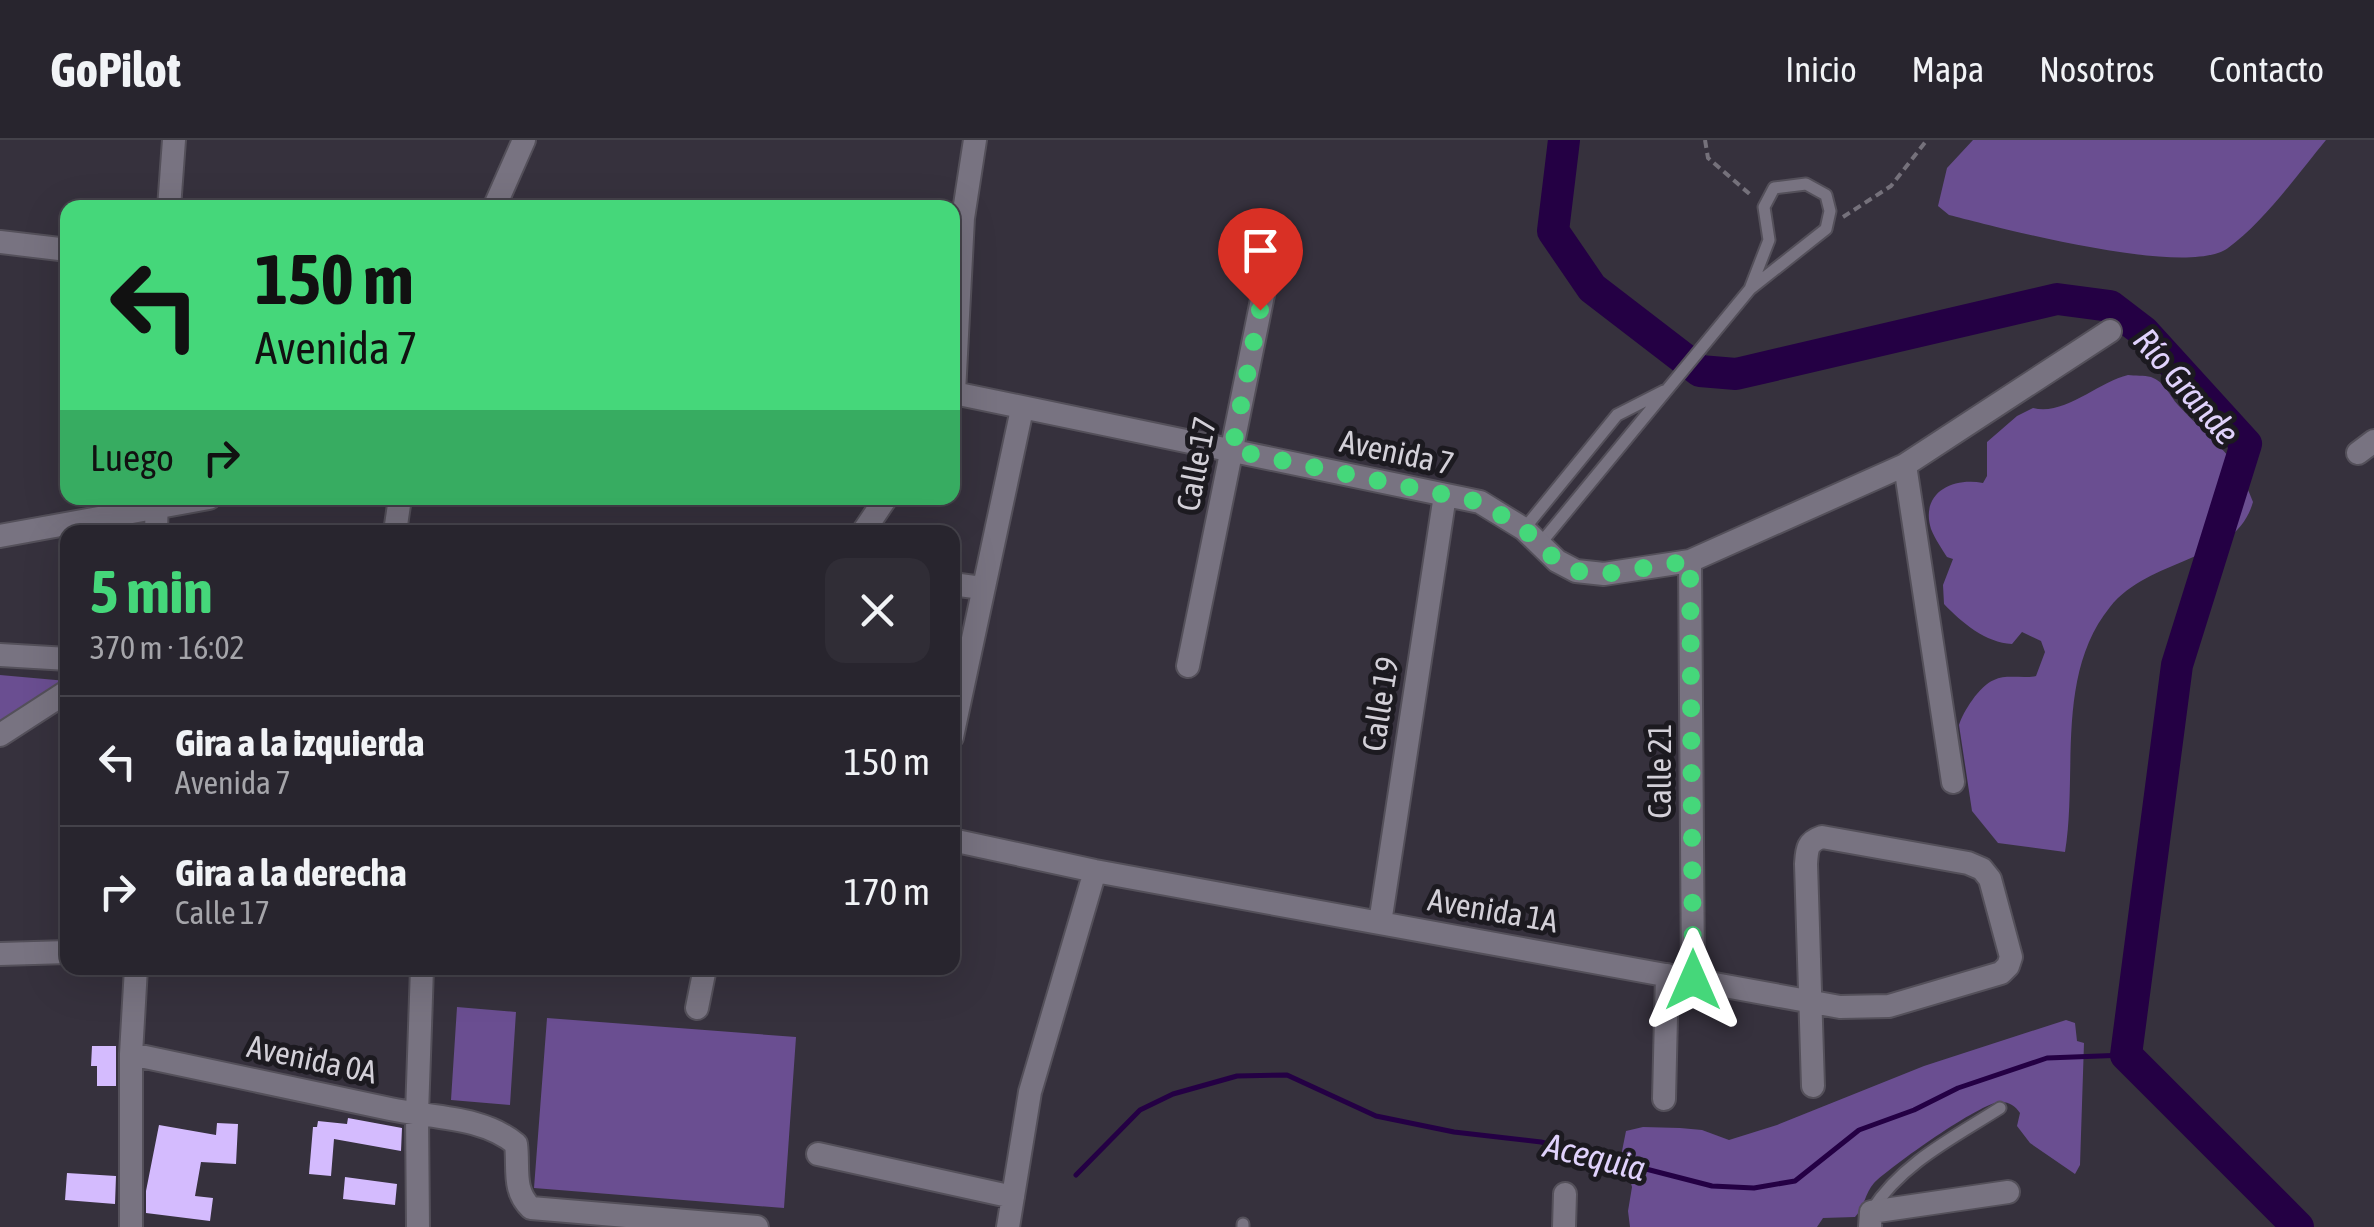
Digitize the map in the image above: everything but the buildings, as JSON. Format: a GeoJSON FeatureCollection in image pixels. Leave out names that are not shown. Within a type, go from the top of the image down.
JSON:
{"type":"FeatureCollection","features":[{"type":"Feature","properties":{"kind":"street"},"geometry":{"type":"LineString","coordinates":[[170,200],[174,140]]}},
{"type":"Feature","properties":{"kind":"street"},"geometry":{"type":"LineString","coordinates":[[498,200],[524,140]]}},
{"type":"Feature","properties":{"kind":"street"},"geometry":{"type":"LineString","coordinates":[[960,257],[975,140]]}},
{"type":"Feature","properties":{"kind":"street"},"geometry":{"type":"LineString","coordinates":[[0,242],[60,249]]}},
{"type":"Feature","properties":{"kind":"street","name":"Calle 17"},"geometry":{"type":"LineString","coordinates":[[1188,666],[1266,274]]}},
{"type":"Feature","properties":{"kind":"street","name":"Avenida 7"},"geometry":{"type":"LineString","coordinates":[[960,396],[1480,502],[1531,537],[1557,561],[1576,571],[1604,574],[1690,561],[1905,465],[2110,331]]}},
{"type":"Feature","properties":{"kind":"street"},"geometry":{"type":"LineString","coordinates":[[960,697],[1022,409]]}},
{"type":"Feature","properties":{"kind":"street"},"geometry":{"type":"LineString","coordinates":[[1905,465],[1953,782]]}},
{"type":"Feature","properties":{"kind":"street","name":"Calle 19"},"geometry":{"type":"LineString","coordinates":[[1380,924],[1445,495]]}},
{"type":"Feature","properties":{"kind":"street"},"geometry":{"type":"LineString","coordinates":[[0,536],[138,505]]}},
{"type":"Feature","properties":{"kind":"street","name":"Calle 21"},"geometry":{"type":"LineString","coordinates":[[1690,561],[1693,980]]}},
{"type":"Feature","properties":{"kind":"street"},"geometry":{"type":"LineString","coordinates":[[960,585],[982,588]]}},
{"type":"Feature","properties":{"kind":"street"},"geometry":{"type":"LineString","coordinates":[[0,655],[60,659]]}},
{"type":"Feature","properties":{"kind":"street"},"geometry":{"type":"LineString","coordinates":[[0,735],[60,696]]}},
{"type":"Feature","properties":{"kind":"street","name":"Avenida 1A"},"geometry":{"type":"LineString","coordinates":[[960,842],[1095,871],[1380,924],[1693,980],[1810,1002],[1840,1007],[1889,1006],[2001,973],[2011,957],[1990,879],[1982,869],[1968,863],[1822,837],[1813,840],[1807,847],[1810,1002]]}},
{"type":"Feature","properties":{"kind":"street"},"geometry":{"type":"LineString","coordinates":[[1008,1227],[1030,1092],[1095,871]]}},
{"type":"Feature","properties":{"kind":"street"},"geometry":{"type":"LineString","coordinates":[[0,954],[60,952]]}},
{"type":"Feature","properties":{"kind":"street"},"geometry":{"type":"LineString","coordinates":[[131,1227],[131,1054],[136,975]]}},
{"type":"Feature","properties":{"kind":"street"},"geometry":{"type":"LineString","coordinates":[[418,1227],[422,975]]}},
{"type":"Feature","properties":{"kind":"street"},"geometry":{"type":"LineString","coordinates":[[697,1008],[704,975]]}},
{"type":"Feature","properties":{"kind":"street"},"geometry":{"type":"LineString","coordinates":[[1664,1099],[1667,976]]}},
{"type":"Feature","properties":{"kind":"street"},"geometry":{"type":"LineString","coordinates":[[1810,1002],[1813,1086]]}},
{"type":"Feature","properties":{"kind":"street","name":"Avenida 0A"},"geometry":{"type":"LineString","coordinates":[[131,1054],[481,1124],[502,1132],[516,1144],[517,1188],[521,1199],[531,1208],[694,1224]]}},
{"type":"Feature","properties":{"kind":"street"},"geometry":{"type":"LineString","coordinates":[[818,1154],[1012,1197]]}},
{"type":"Feature","properties":{"kind":"street"},"geometry":{"type":"LineString","coordinates":[[1870,1220],[2008,1192]]}},
{"type":"Feature","properties":{"kind":"street"},"geometry":{"type":"LineString","coordinates":[[1564,1227],[1565,1194]]}},
{"type":"Feature","properties":{"kind":"street"},"geometry":{"type":"LineString","coordinates":[[694,1224],[757,1227]]}},
{"type":"Feature","properties":{"kind":"lane"},"geometry":{"type":"LineString","coordinates":[[1531,537],[1668,389],[1750,289],[1826,229],[1830,211],[1826,195],[1806,184],[1774,188],[1764,207],[1770,240],[1750,289]]}},
{"type":"Feature","properties":{"kind":"lane"},"geometry":{"type":"LineString","coordinates":[[1531,537],[1617,415],[1668,389]]}},
{"type":"Feature","properties":{"kind":"lane"},"geometry":{"type":"LineString","coordinates":[[1870,1220],[1886,1188],[1909,1167],[2000,1108]]}},
{"type":"Feature","properties":{"kind":"path"},"geometry":{"type":"LineString","coordinates":[[1705,140],[1708,158],[1764,207]]}},
{"type":"Feature","properties":{"kind":"path"},"geometry":{"type":"LineString","coordinates":[[1826,229],[1891,186],[1927,140]]}},
{"type":"Feature","properties":{"kind":"shaded area"},"geometry":{"type":"Polygon","coordinates":[[[1973,140],[2326,140],[2241,238],[2206,256],[2174,257],[2092,248],[1949,215],[1938,206],[1947,168],[1973,140]]]}},
{"type":"Feature","properties":{"kind":"shaded area"},"geometry":{"type":"Polygon","coordinates":[[[2128,375],[2151,377],[2163,385],[2230,458],[2253,502],[2244,522],[2229,537],[2127,590],[2110,607],[2093,634],[2075,694],[2065,852],[1998,843],[1972,811],[1959,725],[1988,683],[1999,678],[2036,676],[2045,652],[2041,641],[2022,632],[2012,644],[1984,636],[1944,604],[1943,585],[1953,559],[1947,557],[1931,529],[1930,506],[1934,497],[1950,485],[1983,483],[1987,476],[1987,442],[2017,416],[2033,408],[2069,403],[2128,375]]]}},
{"type":"Feature","properties":{"kind":"shaded area"},"geometry":{"type":"Polygon","coordinates":[[[0,675],[60,680],[60,685],[0,721],[0,675]]]}},
{"type":"Feature","properties":{"kind":"shaded area"},"geometry":{"type":"Polygon","coordinates":[[[457,1007],[516,1012],[510,1105],[451,1100],[457,1007]]]}},
{"type":"Feature","properties":{"kind":"shaded area"},"geometry":{"type":"Polygon","coordinates":[[[547,1018],[796,1037],[784,1208],[534,1188],[547,1018]]]}},
{"type":"Feature","properties":{"kind":"shaded area"},"geometry":{"type":"Polygon","coordinates":[[[2066,1020],[2075,1023],[2077,1041],[2084,1043],[2080,1165],[2075,1174],[2030,1143],[2017,1126],[2020,1113],[2001,1102],[1957,1123],[1883,1175],[1871,1187],[1855,1217],[1823,1218],[1817,1227],[1630,1227],[1632,1187],[1622,1151],[1626,1131],[1643,1127],[1680,1128],[1702,1130],[1729,1140],[1777,1125],[1924,1066],[2066,1020]]]}},
{"type":"Feature","properties":{"kind":"waterway","name":"Río Grande"},"geometry":{"type":"LineString","coordinates":[[1564,140],[1553,231],[1592,288],[1700,371],[1736,374],[2057,299],[2110,306],[2144,332],[2246,444],[2177,665],[2126,1055],[2298,1227]]}},
{"type":"Feature","properties":{"kind":"waterway","name":"Acequia"},"geometry":{"type":"LineString","coordinates":[[1076,1175],[1140,1110],[1173,1094],[1237,1076],[1287,1075],[1376,1116],[1454,1132],[1541,1142],[1712,1186],[1754,1188],[1795,1181],[1859,1130],[1914,1110],[1958,1088],[2047,1058],[2126,1055]]}},
{"type":"Feature","properties":{"kind":"route"},"geometry":{"type":"LineString","coordinates":[[1260,310],[1232,450],[1480,502],[1524,529],[1557,561],[1576,571],[1628,572],[1690,561],[1693,980]]}}]}
